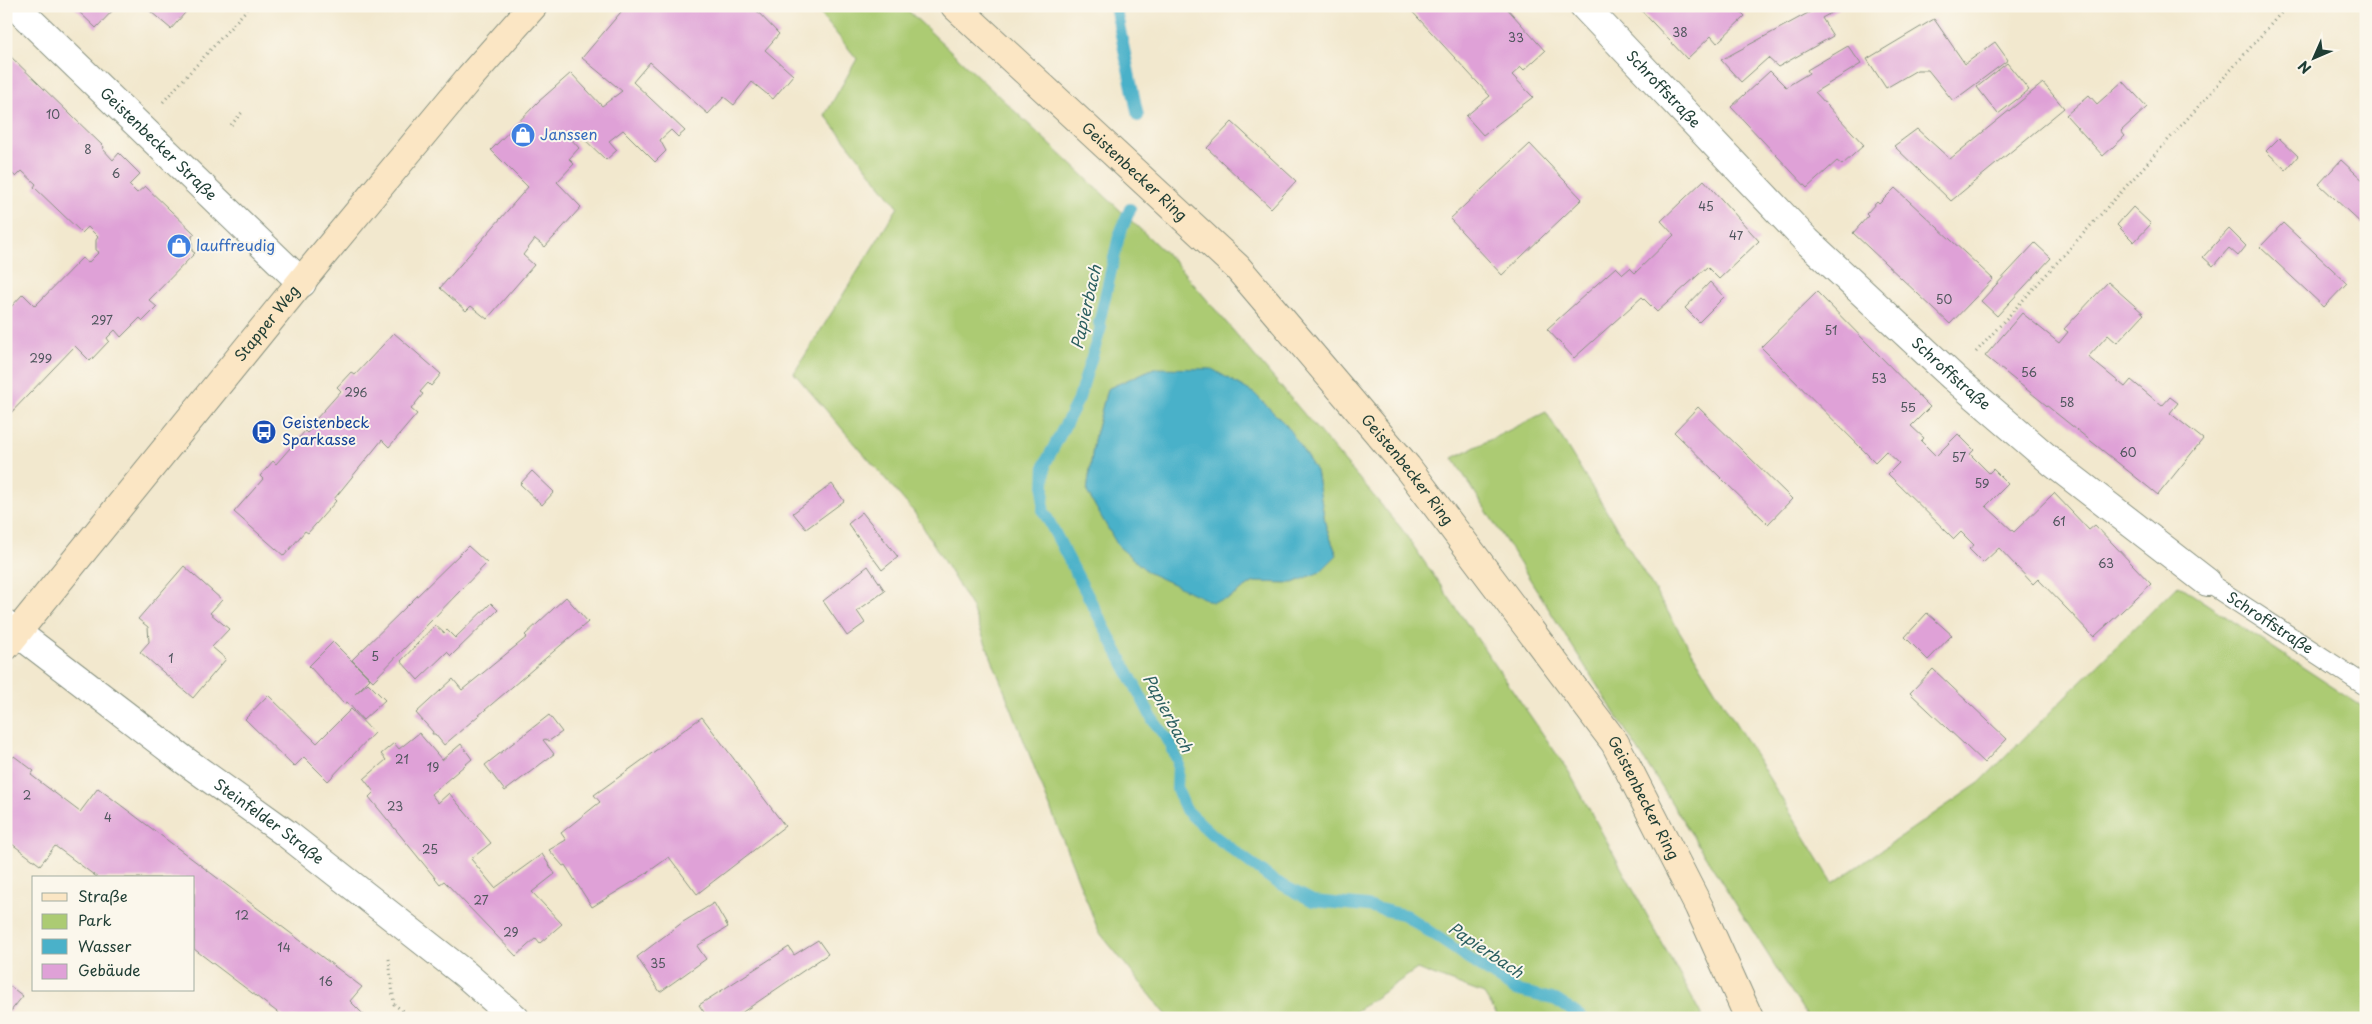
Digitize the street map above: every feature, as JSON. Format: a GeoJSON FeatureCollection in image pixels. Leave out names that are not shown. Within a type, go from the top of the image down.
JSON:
{"type":"FeatureCollection","features":[{"type":"Feature","properties":{"kind":"main road","name":"Stapper Weg"},"geometry":{"type":"LineString","coordinates":[[10,634],[302,283],[470,77],[533,6]]}},
{"type":"Feature","properties":{"kind":"main road","name":"Geistenbecker Ring"},"geometry":{"type":"LineString","coordinates":[[955,6],[1237,266],[1407,467],[1615,743],[1699,907],[1749,1018]]}},
{"type":"Feature","properties":{"kind":"street","name":"Geistenbecker Straße"},"geometry":{"type":"LineString","coordinates":[[15,6],[302,283]]}},
{"type":"Feature","properties":{"kind":"street","name":"Schroffstraße"},"geometry":{"type":"LineString","coordinates":[[1584,6],[1807,241],[1953,377],[2053,463],[2207,582]]}},
{"type":"Feature","properties":{"kind":"street","name":"Steinfelder Straße"},"geometry":{"type":"LineString","coordinates":[[10,634],[287,834],[465,974],[515,1018]]}},
{"type":"Feature","properties":{"kind":"lane","name":"Schroffstraße"},"geometry":{"type":"LineString","coordinates":[[2207,582],[2366,686]]}},
{"type":"Feature","properties":{"kind":"path"},"geometry":{"type":"LineString","coordinates":[[140,127],[250,6]]}},
{"type":"Feature","properties":{"kind":"path"},"geometry":{"type":"LineString","coordinates":[[1953,377],[2287,6]]}},
{"type":"Feature","properties":{"kind":"path"},"geometry":{"type":"LineString","coordinates":[[231,125],[244,110]]}},
{"type":"Feature","properties":{"kind":"path"},"geometry":{"type":"LineString","coordinates":[[384,910],[394,1004],[411,1018]]}},
{"type":"Feature","properties":{"kind":"green space"},"geometry":{"type":"Polygon","coordinates":[[[814,6],[903,6],[1174,261],[1401,528],[1569,772],[1703,1018],[1499,1018],[1484,994],[1417,969],[1346,1018],[1169,1018],[1099,932],[971,606],[914,512],[794,373],[898,207],[825,115],[857,59],[814,6]],[[1154,368],[1107,389],[1094,440],[1087,492],[1228,599],[1254,582],[1293,583],[1337,555],[1326,527],[1316,471],[1154,368]]]}},
{"type":"Feature","properties":{"kind":"green space"},"geometry":{"type":"Polygon","coordinates":[[[1546,412],[1833,883],[1979,783],[2178,585],[2366,709],[2366,1018],[1808,1018],[1453,458],[1546,412]]]}},
{"type":"Feature","properties":{"kind":"water"},"geometry":{"type":"Polygon","coordinates":[[[1154,368],[1212,369],[1255,394],[1287,426],[1316,471],[1326,527],[1337,555],[1320,572],[1293,583],[1254,582],[1228,599],[1212,602],[1149,573],[1118,546],[1087,492],[1094,440],[1107,389],[1154,368]]]}},
{"type":"Feature","properties":{"kind":"building"},"geometry":{"type":"Polygon","coordinates":[[[73,6],[117,6],[96,28],[73,6]]]}},
{"type":"Feature","properties":{"kind":"building"},"geometry":{"type":"Polygon","coordinates":[[[144,6],[191,6],[171,29],[144,6]]]}},
{"type":"Feature","properties":{"kind":"building"},"geometry":{"type":"Polygon","coordinates":[[[626,6],[752,6],[779,34],[765,50],[793,75],[773,99],[752,82],[734,105],[724,97],[708,114],[650,62],[633,82],[685,131],[678,137],[671,130],[660,140],[666,151],[655,162],[623,130],[609,141],[617,150],[606,160],[579,134],[572,140],[579,148],[569,159],[574,164],[557,182],[581,207],[545,247],[535,239],[523,255],[534,265],[487,319],[471,306],[466,311],[440,288],[528,187],[491,150],[538,102],[571,73],[602,106],[622,91],[582,58],[626,6]]]}},
{"type":"Feature","properties":{"kind":"building"},"geometry":{"type":"Polygon","coordinates":[[[1407,6],[1505,6],[1545,51],[1524,70],[1521,67],[1512,75],[1533,97],[1483,135],[1466,116],[1490,96],[1407,6]]]}},
{"type":"Feature","properties":{"kind":"building"},"geometry":{"type":"Polygon","coordinates":[[[1637,6],[1735,6],[1745,16],[1717,43],[1711,36],[1687,59],[1637,6]]]}},
{"type":"Feature","properties":{"kind":"building"},"geometry":{"type":"Polygon","coordinates":[[[1821,6],[1840,8],[1822,18],[1833,36],[1778,67],[1768,58],[1741,82],[1721,60],[1821,6]]]}},
{"type":"Feature","properties":{"kind":"building"},"geometry":{"type":"Polygon","coordinates":[[[1934,19],[1965,64],[1995,42],[2008,60],[1953,101],[1928,70],[1917,70],[1886,88],[1867,59],[1934,19]]]}},
{"type":"Feature","properties":{"kind":"building"},"geometry":{"type":"Polygon","coordinates":[[[1848,46],[1861,64],[1815,92],[1864,145],[1842,165],[1837,161],[1807,188],[1731,107],[1770,71],[1786,87],[1809,73],[1807,70],[1848,46]]]}},
{"type":"Feature","properties":{"kind":"building"},"geometry":{"type":"Polygon","coordinates":[[[6,52],[104,147],[103,149],[113,160],[119,153],[140,174],[129,185],[137,193],[145,186],[195,234],[192,236],[192,251],[195,253],[149,300],[157,307],[143,321],[140,318],[121,337],[115,330],[107,338],[109,341],[90,361],[75,346],[6,418],[6,304],[10,308],[23,294],[35,306],[82,258],[88,263],[99,252],[96,250],[96,240],[98,237],[88,227],[82,233],[34,187],[36,184],[22,171],[16,177],[6,168],[6,52]]]}},
{"type":"Feature","properties":{"kind":"building"},"geometry":{"type":"Polygon","coordinates":[[[2007,63],[2029,90],[1998,114],[1977,87],[2007,63]]]}},
{"type":"Feature","properties":{"kind":"building"},"geometry":{"type":"Polygon","coordinates":[[[2123,81],[2147,107],[2121,131],[2125,136],[2103,156],[2066,115],[2089,95],[2097,104],[2123,81]]]}},
{"type":"Feature","properties":{"kind":"building"},"geometry":{"type":"Polygon","coordinates":[[[2043,83],[2064,108],[1951,201],[1894,146],[1917,129],[1950,159],[2043,83]]]}},
{"type":"Feature","properties":{"kind":"building"},"geometry":{"type":"Polygon","coordinates":[[[1232,122],[1296,181],[1271,208],[1207,148],[1232,122]]]}},
{"type":"Feature","properties":{"kind":"building"},"geometry":{"type":"Polygon","coordinates":[[[2279,138],[2298,156],[2286,170],[2266,151],[2279,138]]]}},
{"type":"Feature","properties":{"kind":"building"},"geometry":{"type":"Polygon","coordinates":[[[1530,144],[1582,199],[1502,275],[1450,219],[1530,144]]]}},
{"type":"Feature","properties":{"kind":"building"},"geometry":{"type":"Polygon","coordinates":[[[2341,160],[2366,183],[2366,228],[2319,184],[2341,160]]]}},
{"type":"Feature","properties":{"kind":"building"},"geometry":{"type":"Polygon","coordinates":[[[1704,180],[1759,241],[1719,279],[1707,267],[1657,312],[1642,297],[1574,358],[1547,329],[1616,267],[1623,274],[1630,268],[1635,273],[1674,235],[1661,221],[1704,180]]]}},
{"type":"Feature","properties":{"kind":"building"},"geometry":{"type":"Polygon","coordinates":[[[1895,188],[1993,279],[1950,324],[1853,233],[1877,202],[1879,204],[1895,188]]]}},
{"type":"Feature","properties":{"kind":"building"},"geometry":{"type":"Polygon","coordinates":[[[2133,207],[2151,224],[2134,242],[2117,225],[2133,207]]]}},
{"type":"Feature","properties":{"kind":"building"},"geometry":{"type":"Polygon","coordinates":[[[2283,223],[2347,283],[2324,307],[2260,247],[2283,223]]]}},
{"type":"Feature","properties":{"kind":"building"},"geometry":{"type":"Polygon","coordinates":[[[2229,229],[2246,246],[2238,256],[2229,248],[2213,266],[2203,257],[2229,229]]]}},
{"type":"Feature","properties":{"kind":"building"},"geometry":{"type":"Polygon","coordinates":[[[2035,243],[2051,258],[1997,316],[1981,301],[2035,243]]]}},
{"type":"Feature","properties":{"kind":"building"},"geometry":{"type":"Polygon","coordinates":[[[1710,282],[1724,297],[1699,322],[1685,308],[1710,282]]]}},
{"type":"Feature","properties":{"kind":"building"},"geometry":{"type":"Polygon","coordinates":[[[2108,282],[2144,314],[2117,343],[2108,335],[2088,357],[2125,387],[2131,380],[2162,406],[2170,397],[2178,403],[2170,413],[2203,439],[2158,495],[1985,356],[2022,313],[2059,343],[2068,332],[2064,329],[2108,282]]]}},
{"type":"Feature","properties":{"kind":"building"},"geometry":{"type":"Polygon","coordinates":[[[1817,292],[1930,407],[1911,426],[1924,438],[1921,441],[1936,456],[1958,434],[1974,450],[1970,454],[1989,473],[1993,469],[2008,484],[1986,506],[2014,532],[2054,493],[2089,530],[2095,525],[2151,584],[2094,637],[2038,579],[2033,584],[1999,548],[1983,563],[1969,549],[1974,545],[1961,532],[1954,539],[1888,474],[1899,463],[1886,451],[1875,462],[1761,347],[1817,292]]]}},
{"type":"Feature","properties":{"kind":"building"},"geometry":{"type":"Polygon","coordinates":[[[394,333],[441,374],[431,386],[428,383],[420,392],[423,394],[411,409],[417,414],[389,447],[382,440],[334,499],[336,501],[308,533],[305,531],[284,556],[234,512],[263,479],[260,476],[273,461],[276,464],[305,431],[307,433],[318,421],[316,419],[341,391],[337,387],[351,372],[355,375],[394,333]]]}},
{"type":"Feature","properties":{"kind":"building"},"geometry":{"type":"Polygon","coordinates":[[[1698,407],[1792,499],[1768,524],[1674,432],[1698,407]]]}},
{"type":"Feature","properties":{"kind":"building"},"geometry":{"type":"Polygon","coordinates":[[[532,471],[554,492],[542,505],[520,484],[532,471]]]}},
{"type":"Feature","properties":{"kind":"building"},"geometry":{"type":"Polygon","coordinates":[[[832,484],[844,501],[806,529],[793,513],[832,484]]]}},
{"type":"Feature","properties":{"kind":"building"},"geometry":{"type":"Polygon","coordinates":[[[862,512],[898,557],[882,570],[848,524],[862,512]]]}},
{"type":"Feature","properties":{"kind":"building"},"geometry":{"type":"Polygon","coordinates":[[[468,546],[487,563],[373,681],[352,660],[468,546]]]}},
{"type":"Feature","properties":{"kind":"building"},"geometry":{"type":"Polygon","coordinates":[[[184,566],[222,600],[210,613],[229,629],[212,647],[226,659],[193,698],[140,652],[149,642],[148,627],[138,619],[184,566]]]}},
{"type":"Feature","properties":{"kind":"building"},"geometry":{"type":"Polygon","coordinates":[[[868,566],[885,591],[857,611],[865,623],[847,636],[823,601],[868,566]]]}},
{"type":"Feature","properties":{"kind":"building"},"geometry":{"type":"Polygon","coordinates":[[[566,597],[588,622],[444,745],[435,734],[432,734],[433,732],[416,713],[453,679],[462,690],[527,637],[525,635],[566,597]]]}},
{"type":"Feature","properties":{"kind":"building"},"geometry":{"type":"Polygon","coordinates":[[[491,603],[498,610],[451,656],[447,652],[418,680],[401,661],[435,625],[444,633],[447,630],[455,638],[491,603]]]}},
{"type":"Feature","properties":{"kind":"building"},"geometry":{"type":"Polygon","coordinates":[[[1927,613],[1952,635],[1928,660],[1905,637],[1927,613]]]}},
{"type":"Feature","properties":{"kind":"building"},"geometry":{"type":"Polygon","coordinates":[[[333,642],[370,679],[355,694],[368,683],[385,700],[363,720],[347,702],[344,704],[309,666],[333,642]]]}},
{"type":"Feature","properties":{"kind":"building"},"geometry":{"type":"Polygon","coordinates":[[[1933,669],[2007,739],[1984,763],[1910,693],[1933,669]]]}},
{"type":"Feature","properties":{"kind":"building"},"geometry":{"type":"Polygon","coordinates":[[[268,695],[317,743],[351,709],[374,733],[328,781],[304,757],[294,767],[245,719],[268,695]]]}},
{"type":"Feature","properties":{"kind":"building"},"geometry":{"type":"Polygon","coordinates":[[[549,715],[562,732],[549,741],[543,740],[554,754],[505,791],[485,765],[549,715]]]}},
{"type":"Feature","properties":{"kind":"building"},"geometry":{"type":"Polygon","coordinates":[[[702,717],[785,826],[697,894],[669,857],[592,907],[565,865],[563,866],[549,850],[566,840],[561,833],[600,802],[594,795],[702,717]]]}},
{"type":"Feature","properties":{"kind":"building"},"geometry":{"type":"Polygon","coordinates":[[[419,733],[442,760],[461,744],[472,759],[431,794],[438,803],[449,793],[491,843],[471,859],[495,888],[542,854],[555,874],[532,892],[562,924],[540,943],[536,938],[516,956],[444,881],[440,884],[369,797],[374,792],[364,779],[386,760],[381,754],[394,743],[399,749],[419,733]]]}},
{"type":"Feature","properties":{"kind":"building"},"geometry":{"type":"Polygon","coordinates":[[[6,756],[11,760],[14,756],[34,771],[31,775],[80,812],[98,788],[362,987],[350,1001],[367,1018],[285,1018],[195,950],[195,876],[95,876],[55,846],[40,865],[8,841],[6,843],[6,756]]]}},
{"type":"Feature","properties":{"kind":"building"},"geometry":{"type":"Polygon","coordinates":[[[714,903],[728,927],[697,946],[706,959],[660,992],[637,957],[683,922],[714,903]]]}},
{"type":"Feature","properties":{"kind":"building"},"geometry":{"type":"Polygon","coordinates":[[[818,940],[828,954],[734,1018],[708,1018],[699,1005],[789,947],[794,955],[818,940]]]}},
{"type":"Feature","properties":{"kind":"building"},"geometry":{"type":"Polygon","coordinates":[[[6,983],[23,996],[6,1017],[6,983]]]}},
{"type":"Feature","properties":{"kind":"waterway","name":"Papierbach"},"geometry":{"type":"LineString","coordinates":[[1115,6],[1138,116]]}},
{"type":"Feature","properties":{"kind":"waterway","name":"Papierbach"},"geometry":{"type":"LineString","coordinates":[[1130,209],[1119,236],[1099,323],[1101,327],[1079,398],[1045,464],[1043,510],[1153,720],[1170,743],[1178,762],[1177,789],[1186,810],[1213,835],[1273,880],[1313,901],[1367,906],[1405,915],[1515,990],[1556,1000],[1583,1018]]}},
{"type":"Feature","properties":{"kind":"place","name":"Janssen"},"geometry":{"type":"Point","coordinates":[523,135]}},
{"type":"Feature","properties":{"kind":"place","name":"lauffreudig"},"geometry":{"type":"Point","coordinates":[179,246]}},
{"type":"Feature","properties":{"kind":"place","name":"Geistenbeck Sparkasse"},"geometry":{"type":"Point","coordinates":[264,432]}}]}
